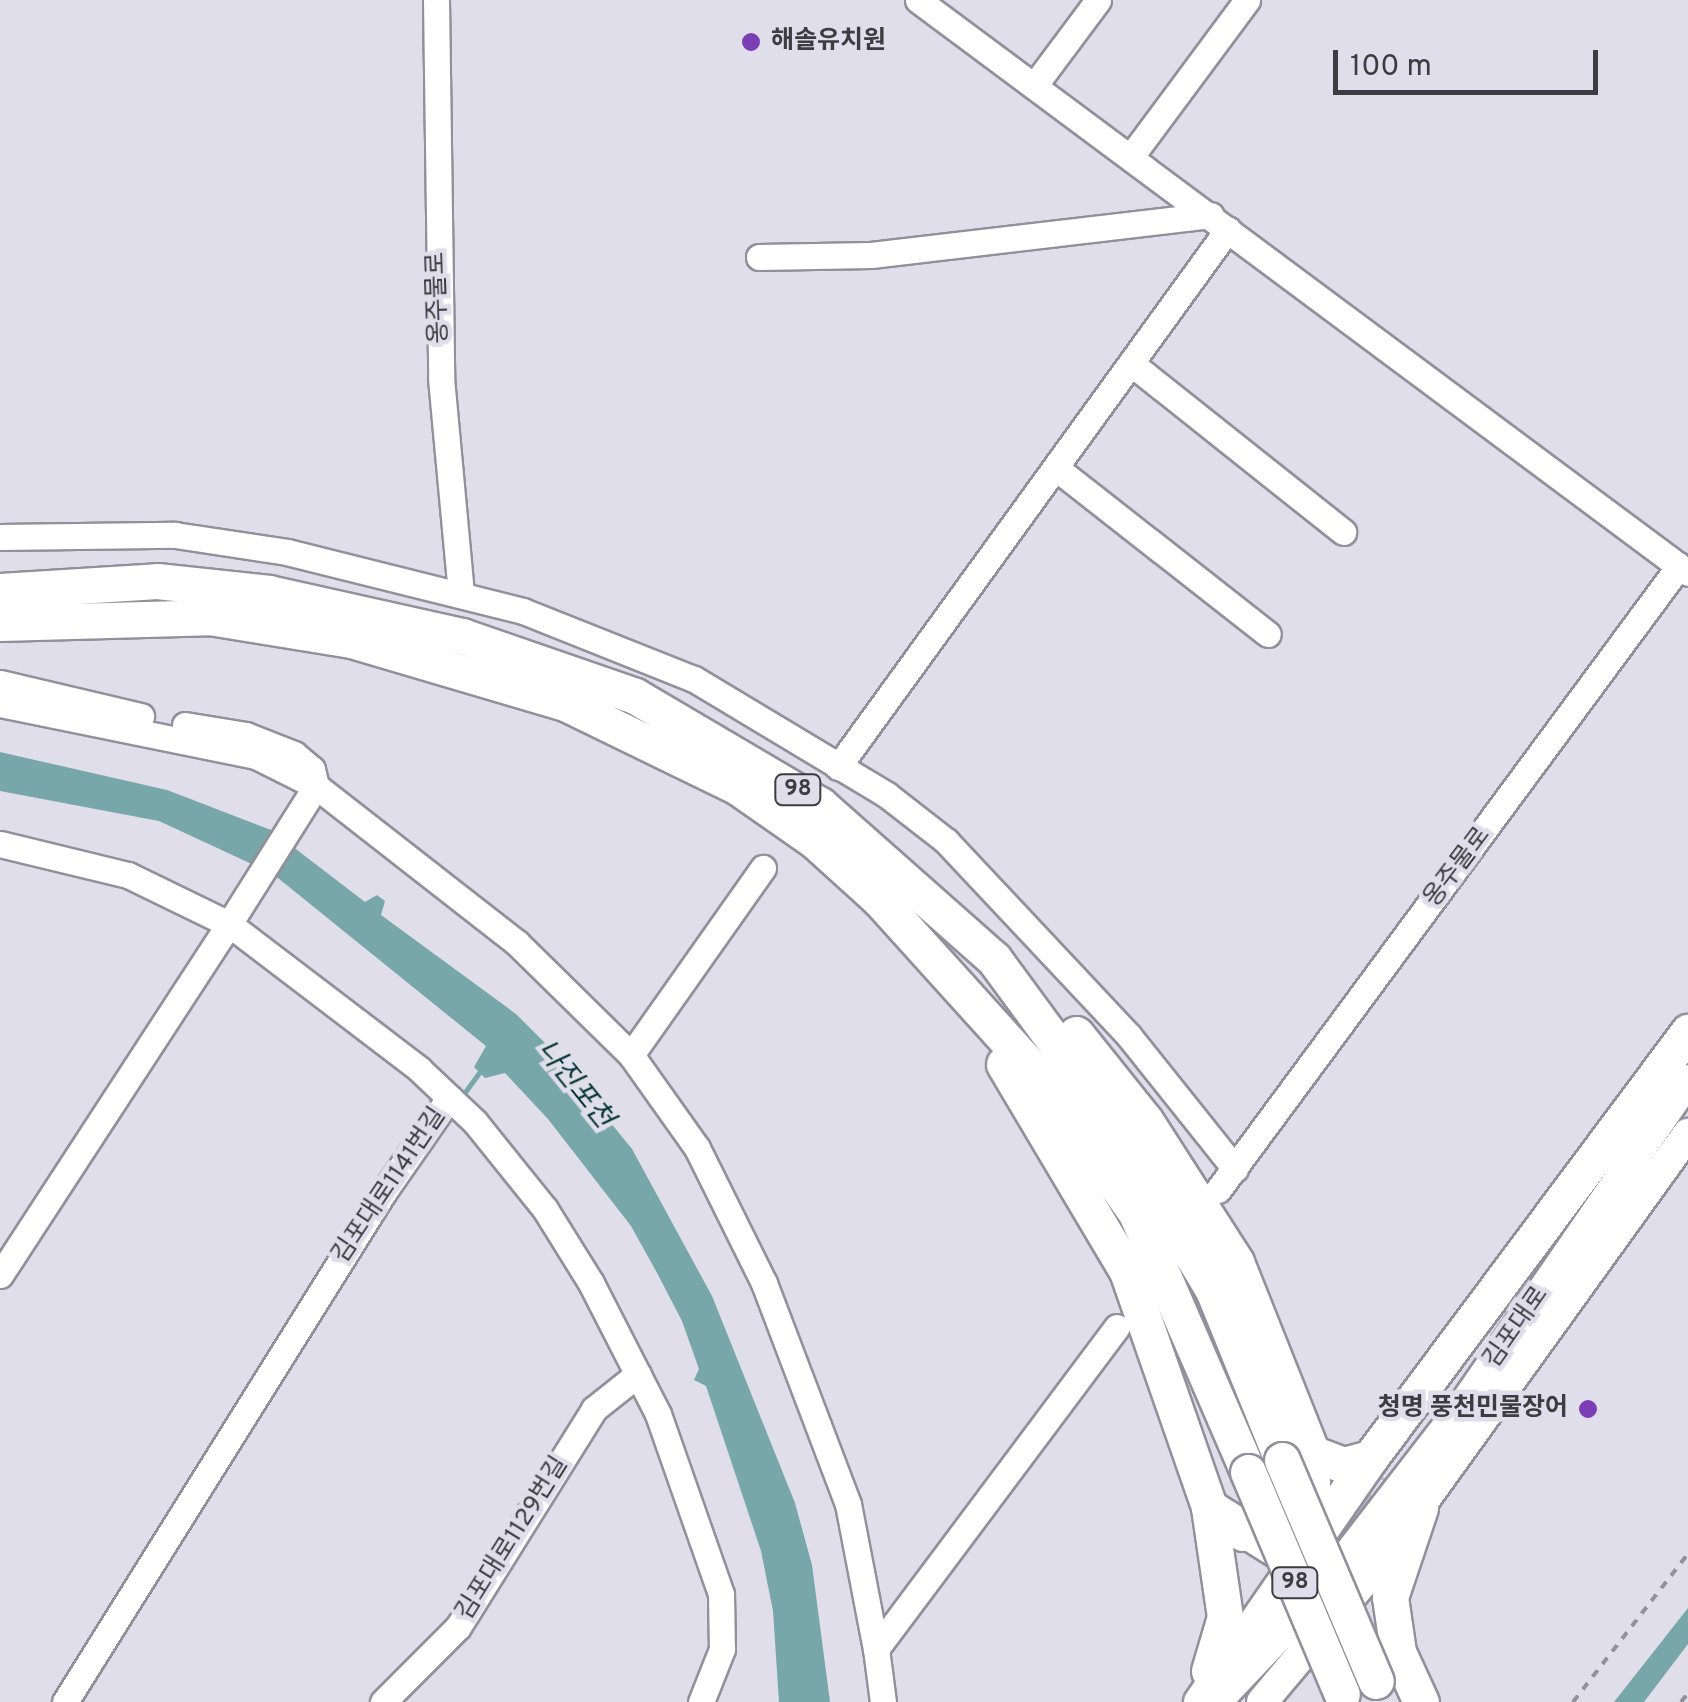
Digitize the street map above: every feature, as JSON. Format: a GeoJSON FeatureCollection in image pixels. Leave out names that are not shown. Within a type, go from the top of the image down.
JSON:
{"type":"FeatureCollection","features":[{"type":"Feature","properties":{"kind":"highway","name":"98"},"geometry":{"type":"LineString","coordinates":[[0,591],[157,582],[269,593],[462,636],[577,672],[690,725],[820,805],[994,959],[1164,1200],[1297,1456],[1381,1692]]}},
{"type":"Feature","properties":{"kind":"highway","name":"98"},"geometry":{"type":"LineString","coordinates":[[0,623],[155,615],[290,628],[565,702],[736,786],[814,842],[942,966],[1041,1078],[1136,1213],[1344,1698]]}},
{"type":"Feature","properties":{"kind":"highway"},"geometry":{"type":"LineString","coordinates":[[942,966],[1102,1221],[1146,1319],[1210,1506],[1225,1617],[1198,1702]]}},
{"type":"Feature","properties":{"kind":"highway"},"geometry":{"type":"LineString","coordinates":[[1198,1702],[1295,1560],[1374,1466],[1688,1034]]}},
{"type":"Feature","properties":{"kind":"highway"},"geometry":{"type":"LineString","coordinates":[[1297,1456],[1374,1466]]}},
{"type":"Feature","properties":{"kind":"highway"},"geometry":{"type":"LineString","coordinates":[[1243,1533],[1291,1524],[1312,1490],[1297,1456]]}},
{"type":"Feature","properties":{"kind":"highway"},"geometry":{"type":"LineString","coordinates":[[1210,1506],[1243,1533],[1295,1560],[1339,1568],[1379,1564]]}},
{"type":"Feature","properties":{"kind":"highway"},"geometry":{"type":"LineString","coordinates":[[1420,1508],[1394,1572],[1391,1625],[1420,1702]]}},
{"type":"Feature","properties":{"kind":"highway"},"geometry":{"type":"LineString","coordinates":[[1285,1630],[1332,1620],[1353,1620],[1398,1652]]}},
{"type":"Feature","properties":{"kind":"main road","name":"김포대로"},"geometry":{"type":"LineString","coordinates":[[1216,1702],[1339,1568],[1462,1406],[1688,1080]]}},
{"type":"Feature","properties":{"kind":"main road","name":"김포대로"},"geometry":{"type":"LineString","coordinates":[[1262,1702],[1379,1564],[1688,1134]]}},
{"type":"Feature","properties":{"kind":"street","name":"옹주물로"},"geometry":{"type":"LineString","coordinates":[[436,0],[441,378],[461,594]]}},
{"type":"Feature","properties":{"kind":"street","name":"옹주물로"},"geometry":{"type":"LineString","coordinates":[[918,0],[1132,155],[1683,570],[1218,1190]]}},
{"type":"Feature","properties":{"kind":"street"},"geometry":{"type":"LineString","coordinates":[[1034,86],[1098,0]]}},
{"type":"Feature","properties":{"kind":"street"},"geometry":{"type":"LineString","coordinates":[[1132,155],[1248,0]]}},
{"type":"Feature","properties":{"kind":"street"},"geometry":{"type":"LineString","coordinates":[[838,767],[1132,364],[1220,222]]}},
{"type":"Feature","properties":{"kind":"street"},"geometry":{"type":"LineString","coordinates":[[760,257],[871,255],[1220,222]]}},
{"type":"Feature","properties":{"kind":"street"},"geometry":{"type":"LineString","coordinates":[[1132,364],[1342,532]]}},
{"type":"Feature","properties":{"kind":"street"},"geometry":{"type":"LineString","coordinates":[[1056,468],[1268,634]]}},
{"type":"Feature","properties":{"kind":"street"},"geometry":{"type":"LineString","coordinates":[[0,536],[115,532],[239,543],[461,594],[576,628],[662,663],[913,814],[976,870],[1129,1036],[1235,1168]]}},
{"type":"Feature","properties":{"kind":"street"},"geometry":{"type":"LineString","coordinates":[[0,684],[268,742],[312,769],[313,795],[0,1275]]}},
{"type":"Feature","properties":{"kind":"street"},"geometry":{"type":"LineString","coordinates":[[0,704],[256,756],[517,943],[631,1055],[697,1148],[764,1283],[848,1504],[884,1702]]}},
{"type":"Feature","properties":{"kind":"street"},"geometry":{"type":"LineString","coordinates":[[0,844],[128,875],[232,919],[449,1098]]}},
{"type":"Feature","properties":{"kind":"street"},"geometry":{"type":"LineString","coordinates":[[631,1055],[763,868]]}},
{"type":"Feature","properties":{"kind":"street","name":"김포대로1141번길"},"geometry":{"type":"LineString","coordinates":[[65,1702],[449,1098],[545,1209],[638,1374],[686,1484],[724,1610],[722,1648],[701,1702]]}},
{"type":"Feature","properties":{"kind":"street"},"geometry":{"type":"LineString","coordinates":[[876,1649],[1118,1327]]}},
{"type":"Feature","properties":{"kind":"street","name":"김포대로1129번길"},"geometry":{"type":"LineString","coordinates":[[383,1702],[458,1628],[594,1409],[638,1374]]}},
{"type":"Feature","properties":{"kind":"path"},"geometry":{"type":"LineString","coordinates":[[1573,1702],[1688,1554]]}},
{"type":"Feature","properties":{"kind":"path"},"geometry":{"type":"LineString","coordinates":[[1681,1702],[1688,1693]]}},
{"type":"Feature","properties":{"kind":"water","name":"나진포천"},"geometry":{"type":"Polygon","coordinates":[[[0,752],[167,790],[271,830],[365,902],[377,895],[385,901],[381,915],[516,1014],[548,1046],[632,1149],[712,1296],[795,1503],[812,1565],[830,1702],[779,1702],[773,1611],[761,1551],[706,1386],[694,1380],[699,1369],[682,1321],[656,1271],[631,1226],[548,1119],[505,1073],[485,1078],[474,1067],[486,1046],[273,874],[159,821],[0,791],[0,752]]]}},
{"type":"Feature","properties":{"kind":"water"},"geometry":{"type":"Polygon","coordinates":[[[1688,1608],[1688,1644],[1644,1702],[1614,1702],[1688,1608]]]}},
{"type":"Feature","properties":{"kind":"waterway"},"geometry":{"type":"LineString","coordinates":[[465,1092],[481,1070]]}},
{"type":"Feature","properties":{"kind":"waterway"},"geometry":{"type":"LineString","coordinates":[[80,1702],[142,1602]]}},
{"type":"Feature","properties":{"kind":"tunnel"},"geometry":{"type":"LineString","coordinates":[[1328,1571],[1378,1474]]}},
{"type":"Feature","properties":{"kind":"place","name":"해솔유치원"},"geometry":{"type":"Point","coordinates":[751,42]}},
{"type":"Feature","properties":{"kind":"place","name":"청명 풍천민물장어"},"geometry":{"type":"Point","coordinates":[1588,1409]}}]}
